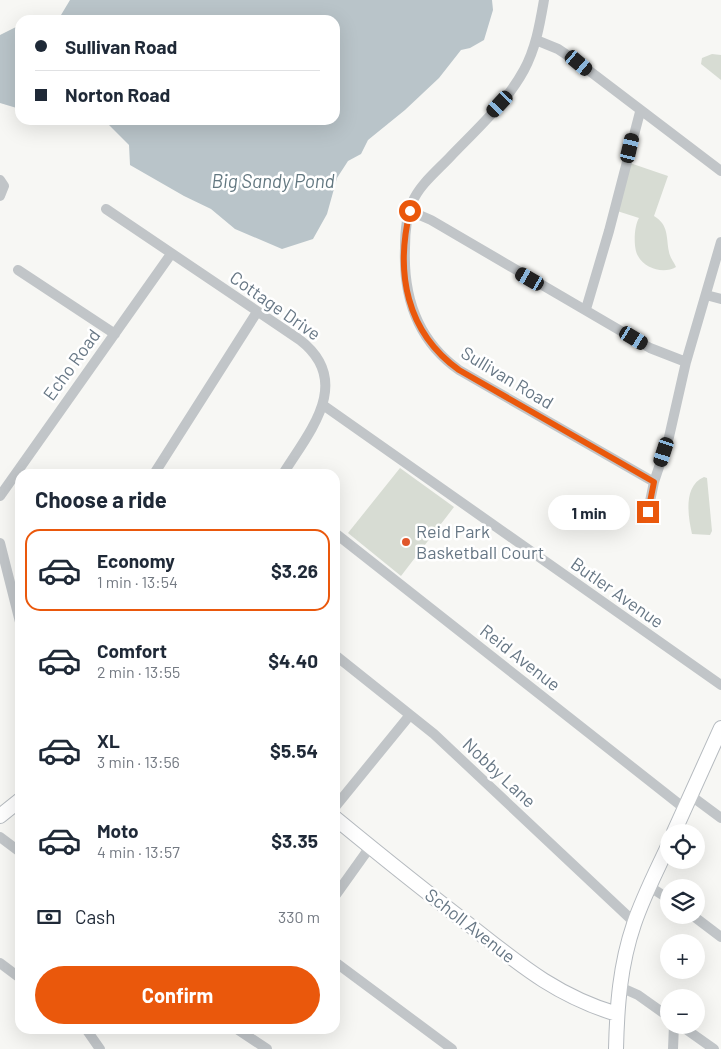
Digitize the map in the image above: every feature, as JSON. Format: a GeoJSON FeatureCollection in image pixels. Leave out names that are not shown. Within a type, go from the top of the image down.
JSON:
{"type":"FeatureCollection","features":[{"type":"Feature","properties":{"kind":"street","name":"Sullivan Road"},"geometry":{"type":"LineString","coordinates":[[544,0],[536,40],[525,69],[512,88],[421,189],[412,203],[405,230],[404,249],[407,294],[419,328],[443,359],[654,482]]}},
{"type":"Feature","properties":{"kind":"street"},"geometry":{"type":"LineString","coordinates":[[536,40],[558,48],[640,112],[716,165],[721,171]]}},
{"type":"Feature","properties":{"kind":"street"},"geometry":{"type":"LineString","coordinates":[[586,309],[609,231],[640,112]]}},
{"type":"Feature","properties":{"kind":"street"},"geometry":{"type":"LineString","coordinates":[[0,180],[4,186],[0,196]]}},
{"type":"Feature","properties":{"kind":"street","name":"Cottage Drive"},"geometry":{"type":"LineString","coordinates":[[106,209],[300,340],[314,353],[320,362],[325,379],[324,405],[286,469]]}},
{"type":"Feature","properties":{"kind":"street"},"geometry":{"type":"LineString","coordinates":[[410,211],[586,309],[650,348],[686,362]]}},
{"type":"Feature","properties":{"kind":"street"},"geometry":{"type":"LineString","coordinates":[[648,512],[654,482],[669,437],[686,362],[706,295],[717,277],[721,242]]}},
{"type":"Feature","properties":{"kind":"street","name":"Echo Road"},"geometry":{"type":"LineString","coordinates":[[19,469],[171,254]]}},
{"type":"Feature","properties":{"kind":"street"},"geometry":{"type":"LineString","coordinates":[[18,270],[115,334]]}},
{"type":"Feature","properties":{"kind":"street"},"geometry":{"type":"LineString","coordinates":[[706,295],[721,299]]}},
{"type":"Feature","properties":{"kind":"street"},"geometry":{"type":"LineString","coordinates":[[157,469],[257,312]]}},
{"type":"Feature","properties":{"kind":"street","name":"Butler Avenue"},"geometry":{"type":"LineString","coordinates":[[324,405],[721,685]]}},
{"type":"Feature","properties":{"kind":"street","name":"Echo Road"},"geometry":{"type":"LineString","coordinates":[[0,496],[15,475]]}},
{"type":"Feature","properties":{"kind":"street","name":"Reid Avenue"},"geometry":{"type":"LineString","coordinates":[[340,538],[684,808]]}},
{"type":"Feature","properties":{"kind":"street"},"geometry":{"type":"LineString","coordinates":[[0,545],[15,603]]}},
{"type":"Feature","properties":{"kind":"street","name":"Nobby Lane"},"geometry":{"type":"LineString","coordinates":[[340,658],[410,715],[498,792],[634,922]]}},
{"type":"Feature","properties":{"kind":"street"},"geometry":{"type":"LineString","coordinates":[[340,801],[410,715]]}},
{"type":"Feature","properties":{"kind":"street"},"geometry":{"type":"LineString","coordinates":[[677,824],[721,728]]}},
{"type":"Feature","properties":{"kind":"street"},"geometry":{"type":"LineString","coordinates":[[690,795],[721,818]]}},
{"type":"Feature","properties":{"kind":"street"},"geometry":{"type":"LineString","coordinates":[[0,816],[15,804]]}},
{"type":"Feature","properties":{"kind":"street","name":"Scholl Avenue"},"geometry":{"type":"LineString","coordinates":[[340,822],[551,986],[589,1006],[617,1014]]}},
{"type":"Feature","properties":{"kind":"street"},"geometry":{"type":"LineString","coordinates":[[0,837],[15,848]]}},
{"type":"Feature","properties":{"kind":"street"},"geometry":{"type":"LineString","coordinates":[[340,889],[370,846]]}},
{"type":"Feature","properties":{"kind":"street"},"geometry":{"type":"LineString","coordinates":[[616,1049],[617,1014],[623,963],[634,922],[660,864]]}},
{"type":"Feature","properties":{"kind":"street"},"geometry":{"type":"LineString","coordinates":[[650,887],[660,893]]}},
{"type":"Feature","properties":{"kind":"street"},"geometry":{"type":"LineString","coordinates":[[704,924],[721,937]]}},
{"type":"Feature","properties":{"kind":"street"},"geometry":{"type":"LineString","coordinates":[[0,963],[15,974]]}},
{"type":"Feature","properties":{"kind":"street"},"geometry":{"type":"LineString","coordinates":[[340,966],[452,1049]]}},
{"type":"Feature","properties":{"kind":"street"},"geometry":{"type":"LineString","coordinates":[[620,986],[638,995],[660,1011]]}},
{"type":"Feature","properties":{"kind":"street"},"geometry":{"type":"LineString","coordinates":[[90,1034],[100,1049]]}},
{"type":"Feature","properties":{"kind":"street"},"geometry":{"type":"LineString","coordinates":[[244,1034],[267,1049]]}},
{"type":"Feature","properties":{"kind":"street"},"geometry":{"type":"LineString","coordinates":[[673,1049],[674,1034]]}},
{"type":"Feature","properties":{"kind":"street"},"geometry":{"type":"LineString","coordinates":[[693,1034],[714,1049]]}},
{"type":"Feature","properties":{"kind":"shaded area"},"geometry":{"type":"Polygon","coordinates":[[[712,54],[721,55],[721,80],[701,64],[702,58],[712,54]]]}},
{"type":"Feature","properties":{"kind":"shaded area"},"geometry":{"type":"Polygon","coordinates":[[[630,163],[668,176],[654,216],[665,227],[670,254],[676,267],[661,270],[645,264],[636,252],[635,231],[639,218],[614,210],[630,163]]]}},
{"type":"Feature","properties":{"kind":"shaded area"},"geometry":{"type":"Polygon","coordinates":[[[400,468],[454,507],[401,576],[348,533],[400,468]]]}},
{"type":"Feature","properties":{"kind":"shaded area"},"geometry":{"type":"Polygon","coordinates":[[[704,477],[707,478],[712,531],[710,535],[692,534],[689,519],[690,494],[697,481],[704,477]]]}},
{"type":"Feature","properties":{"kind":"water","name":"Big Sandy Pond"},"geometry":{"type":"Polygon","coordinates":[[[70,0],[492,0],[493,10],[484,40],[470,48],[461,50],[439,78],[405,110],[368,140],[361,154],[348,161],[337,178],[327,214],[313,239],[282,249],[235,229],[211,209],[130,165],[129,145],[109,125],[340,125],[340,15],[61,15],[70,0]]]}},
{"type":"Feature","properties":{"kind":"water"},"geometry":{"type":"Polygon","coordinates":[[[15,28],[15,108],[0,103],[0,35],[15,28]]]}},
{"type":"Feature","properties":{"kind":"place","name":"Reid Park Basketball Court"},"geometry":{"type":"Point","coordinates":[406,542]}},
{"type":"Feature","properties":{"kind":"route"},"geometry":{"type":"LineString","coordinates":[[410,211],[405,230],[404,276],[407,294],[419,328],[431,345],[443,359],[459,370],[654,482],[648,512]]}}]}
